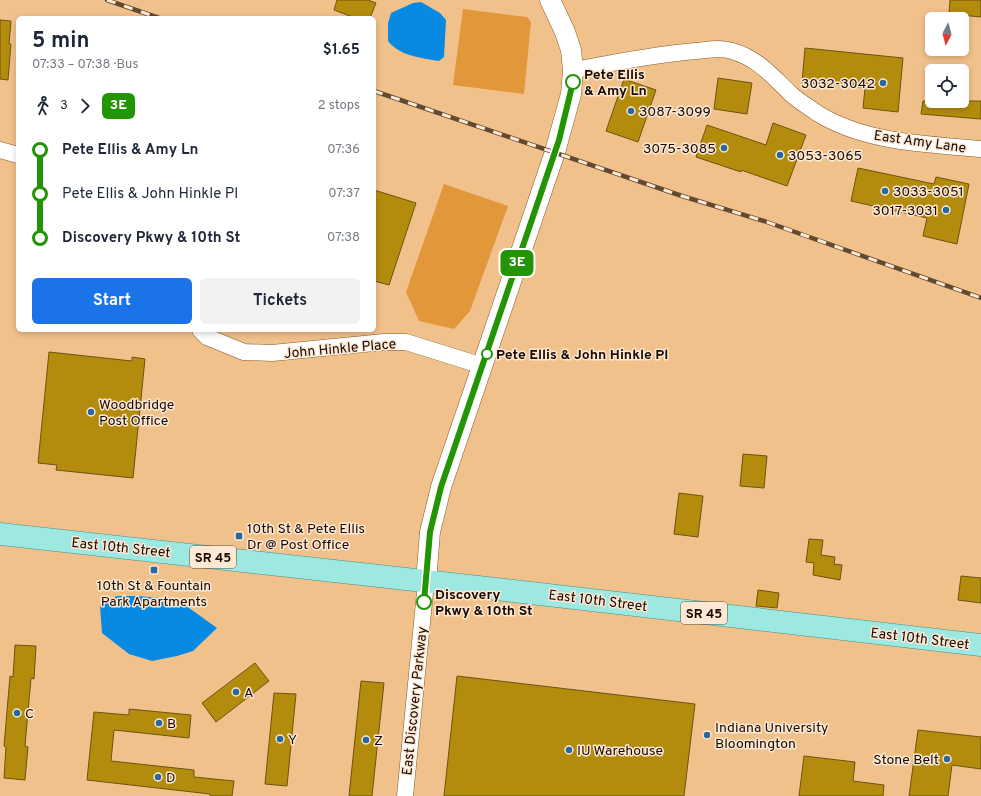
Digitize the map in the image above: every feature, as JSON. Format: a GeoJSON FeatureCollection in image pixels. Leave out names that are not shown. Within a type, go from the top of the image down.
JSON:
{"type":"FeatureCollection","features":[{"type":"Feature","properties":{"kind":"main road","name":"East 10th Street"},"geometry":{"type":"LineString","coordinates":[[0,534],[981,645]]}},
{"type":"Feature","properties":{"kind":"street"},"geometry":{"type":"LineString","coordinates":[[426,582],[430,532],[441,487],[559,140],[571,94],[573,70],[571,50],[550,0]]}},
{"type":"Feature","properties":{"kind":"street","name":"East Amy Lane"},"geometry":{"type":"LineString","coordinates":[[573,70],[678,52],[710,49],[732,50],[754,61],[774,76],[793,96],[818,113],[843,127],[885,138],[981,149]]}},
{"type":"Feature","properties":{"kind":"street"},"geometry":{"type":"LineString","coordinates":[[0,150],[16,154]]}},
{"type":"Feature","properties":{"kind":"street","name":"John Hinkle Place"},"geometry":{"type":"LineString","coordinates":[[202,332],[207,337],[244,352],[272,353],[384,342],[406,342],[483,366]]}},
{"type":"Feature","properties":{"kind":"street","name":"East Discovery Parkway"},"geometry":{"type":"LineString","coordinates":[[405,796],[426,582]]}},
{"type":"Feature","properties":{"kind":"shaded area"},"geometry":{"type":"Polygon","coordinates":[[[463,9],[527,17],[531,22],[524,94],[453,85],[463,9]]]}},
{"type":"Feature","properties":{"kind":"shaded area"},"geometry":{"type":"Polygon","coordinates":[[[444,184],[508,206],[470,311],[454,329],[419,321],[406,292],[444,184]]]}},
{"type":"Feature","properties":{"kind":"water"},"geometry":{"type":"Polygon","coordinates":[[[421,2],[440,13],[446,20],[444,57],[439,61],[411,56],[398,50],[388,41],[388,23],[391,13],[413,3],[421,2]]]}},
{"type":"Feature","properties":{"kind":"water"},"geometry":{"type":"Polygon","coordinates":[[[117,596],[139,596],[178,600],[217,628],[193,651],[177,656],[152,661],[129,654],[102,633],[100,606],[117,596]]]}},
{"type":"Feature","properties":{"kind":"building"},"geometry":{"type":"Polygon","coordinates":[[[337,0],[368,0],[376,3],[371,16],[350,16],[334,10],[337,0]]]}},
{"type":"Feature","properties":{"kind":"building"},"geometry":{"type":"Polygon","coordinates":[[[950,0],[981,0],[981,17],[969,16],[969,12],[949,12],[950,0]]]}},
{"type":"Feature","properties":{"kind":"building"},"geometry":{"type":"Polygon","coordinates":[[[0,20],[11,21],[8,80],[0,79],[0,20]]]}},
{"type":"Feature","properties":{"kind":"building"},"geometry":{"type":"Polygon","coordinates":[[[805,48],[903,58],[898,112],[863,108],[865,88],[802,82],[805,48]]]}},
{"type":"Feature","properties":{"kind":"building"},"geometry":{"type":"Polygon","coordinates":[[[718,78],[752,83],[747,114],[714,109],[718,78]]]}},
{"type":"Feature","properties":{"kind":"building","name":"3087-3099"},"geometry":{"type":"Polygon","coordinates":[[[624,79],[656,90],[638,142],[606,131],[624,79]]]}},
{"type":"Feature","properties":{"kind":"building"},"geometry":{"type":"Polygon","coordinates":[[[923,101],[925,101],[925,108],[969,108],[969,101],[981,101],[981,119],[921,114],[923,101]]]}},
{"type":"Feature","properties":{"kind":"building"},"geometry":{"type":"Polygon","coordinates":[[[773,123],[806,135],[787,186],[741,170],[741,172],[696,157],[707,125],[766,145],[773,123]]]}},
{"type":"Feature","properties":{"kind":"building"},"geometry":{"type":"Polygon","coordinates":[[[858,168],[934,184],[936,177],[969,184],[957,244],[923,236],[927,218],[851,201],[858,168]]]}},
{"type":"Feature","properties":{"kind":"building"},"geometry":{"type":"Polygon","coordinates":[[[376,191],[416,203],[389,285],[376,282],[376,191]]]}},
{"type":"Feature","properties":{"kind":"building","name":"Woodbridge Post Office"},"geometry":{"type":"Polygon","coordinates":[[[49,352],[132,361],[132,357],[145,359],[133,478],[56,470],[57,465],[38,463],[49,352]]]}},
{"type":"Feature","properties":{"kind":"building"},"geometry":{"type":"Polygon","coordinates":[[[743,454],[767,456],[764,488],[740,486],[743,454]]]}},
{"type":"Feature","properties":{"kind":"building"},"geometry":{"type":"Polygon","coordinates":[[[679,493],[703,496],[698,537],[674,534],[679,493]]]}},
{"type":"Feature","properties":{"kind":"building"},"geometry":{"type":"Polygon","coordinates":[[[809,539],[823,540],[821,555],[835,557],[834,564],[842,565],[840,580],[813,575],[814,563],[806,562],[809,539]]]}},
{"type":"Feature","properties":{"kind":"building"},"geometry":{"type":"Polygon","coordinates":[[[961,576],[981,578],[981,603],[958,600],[961,576]]]}},
{"type":"Feature","properties":{"kind":"building"},"geometry":{"type":"Polygon","coordinates":[[[758,590],[779,593],[777,608],[756,606],[758,590]]]}},
{"type":"Feature","properties":{"kind":"building","name":"C"},"geometry":{"type":"Polygon","coordinates":[[[15,645],[36,646],[34,679],[31,678],[25,746],[28,747],[25,780],[4,778],[6,747],[4,746],[10,676],[13,677],[15,645]]]}},
{"type":"Feature","properties":{"kind":"building","name":"A"},"geometry":{"type":"Polygon","coordinates":[[[255,663],[269,681],[216,722],[202,703],[255,663]]]}},
{"type":"Feature","properties":{"kind":"building","name":"IU Warehouse"},"geometry":{"type":"Polygon","coordinates":[[[457,676],[695,704],[684,796],[444,796],[457,676]]]}},
{"type":"Feature","properties":{"kind":"building","name":"Z"},"geometry":{"type":"Polygon","coordinates":[[[361,681],[384,683],[372,796],[349,796],[361,681]]]}},
{"type":"Feature","properties":{"kind":"building","name":"Y"},"geometry":{"type":"Polygon","coordinates":[[[274,693],[296,694],[287,786],[265,784],[274,693]]]}},
{"type":"Feature","properties":{"kind":"building"},"geometry":{"type":"Polygon","coordinates":[[[129,709],[191,715],[189,738],[114,730],[111,761],[194,770],[194,777],[234,781],[232,796],[210,796],[210,794],[87,780],[94,712],[129,715],[129,709]]]}},
{"type":"Feature","properties":{"kind":"building","name":"Stone Belt"},"geometry":{"type":"Polygon","coordinates":[[[918,730],[981,737],[981,769],[952,765],[948,796],[909,796],[918,730]]]}},
{"type":"Feature","properties":{"kind":"building","name":"Stone Belt"},"geometry":{"type":"Polygon","coordinates":[[[804,756],[855,762],[853,781],[884,785],[883,796],[799,796],[804,756]]]}},
{"type":"Feature","properties":{"kind":"railway"},"geometry":{"type":"LineString","coordinates":[[107,0],[153,16]]}},
{"type":"Feature","properties":{"kind":"railway"},"geometry":{"type":"LineString","coordinates":[[376,92],[682,196],[764,221],[981,298]]}},
{"type":"Feature","properties":{"kind":"bus line","name":"3E"},"geometry":{"type":"LineString","coordinates":[[424,602],[429,558],[430,532],[441,487],[559,140],[573,82]]}},
{"type":"Feature","properties":{"kind":"place","name":"Pete Ellis & Amy Ln"},"geometry":{"type":"Point","coordinates":[573,82]}},
{"type":"Feature","properties":{"kind":"place","name":"3032-3042"},"geometry":{"type":"Point","coordinates":[883,83]}},
{"type":"Feature","properties":{"kind":"place","name":"3087-3099"},"geometry":{"type":"Point","coordinates":[631,111]}},
{"type":"Feature","properties":{"kind":"place","name":"3075-3085"},"geometry":{"type":"Point","coordinates":[724,148]}},
{"type":"Feature","properties":{"kind":"place","name":"3053-3065"},"geometry":{"type":"Point","coordinates":[780,155]}},
{"type":"Feature","properties":{"kind":"place","name":"3033-3051"},"geometry":{"type":"Point","coordinates":[885,191]}},
{"type":"Feature","properties":{"kind":"place","name":"3017-3031"},"geometry":{"type":"Point","coordinates":[946,210]}},
{"type":"Feature","properties":{"kind":"place","name":"Pete Ellis & John Hinkle Pl"},"geometry":{"type":"Point","coordinates":[487,354]}},
{"type":"Feature","properties":{"kind":"place","name":"Woodbridge Post Office"},"geometry":{"type":"Point","coordinates":[91,412]}},
{"type":"Feature","properties":{"kind":"place","name":"10th St & Pete Ellis Dr @ Post Office"},"geometry":{"type":"Point","coordinates":[239,536]}},
{"type":"Feature","properties":{"kind":"place","name":"10th St & Fountain Park Apartments"},"geometry":{"type":"Point","coordinates":[154,570]}},
{"type":"Feature","properties":{"kind":"place","name":"Discovery Pkwy & 10th St"},"geometry":{"type":"Point","coordinates":[424,602]}},
{"type":"Feature","properties":{"kind":"place","name":"A"},"geometry":{"type":"Point","coordinates":[236,692]}},
{"type":"Feature","properties":{"kind":"place","name":"C"},"geometry":{"type":"Point","coordinates":[17,713]}},
{"type":"Feature","properties":{"kind":"place","name":"B"},"geometry":{"type":"Point","coordinates":[159,723]}},
{"type":"Feature","properties":{"kind":"place","name":"Indiana University Bloomington"},"geometry":{"type":"Point","coordinates":[707,735]}},
{"type":"Feature","properties":{"kind":"place","name":"Y"},"geometry":{"type":"Point","coordinates":[280,739]}},
{"type":"Feature","properties":{"kind":"place","name":"Z"},"geometry":{"type":"Point","coordinates":[366,740]}},
{"type":"Feature","properties":{"kind":"place","name":"IU Warehouse"},"geometry":{"type":"Point","coordinates":[569,750]}},
{"type":"Feature","properties":{"kind":"place","name":"Stone Belt"},"geometry":{"type":"Point","coordinates":[947,759]}},
{"type":"Feature","properties":{"kind":"place","name":"D"},"geometry":{"type":"Point","coordinates":[158,777]}}]}
